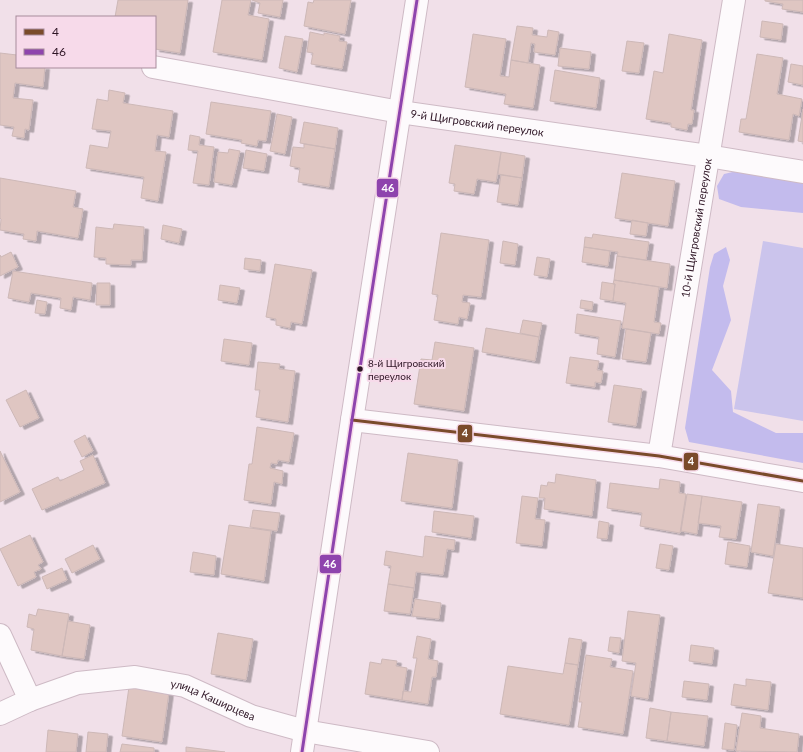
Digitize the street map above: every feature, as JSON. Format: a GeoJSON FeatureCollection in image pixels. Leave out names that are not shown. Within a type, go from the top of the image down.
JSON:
{"type":"FeatureCollection","features":[{"type":"Feature","properties":{"kind":"street"},"geometry":{"type":"LineString","coordinates":[[302,752],[418,0]]}},
{"type":"Feature","properties":{"kind":"street","name":"10-й Щигровский переулок"},"geometry":{"type":"LineString","coordinates":[[660,456],[734,0]]}},
{"type":"Feature","properties":{"kind":"street","name":"9-й Щигровский переулок"},"geometry":{"type":"LineString","coordinates":[[156,68],[400,112],[708,156],[803,172]]}},
{"type":"Feature","properties":{"kind":"street"},"geometry":{"type":"LineString","coordinates":[[352,420],[660,456],[803,481]]}},
{"type":"Feature","properties":{"kind":"street"},"geometry":{"type":"LineString","coordinates":[[0,635],[30,700]]}},
{"type":"Feature","properties":{"kind":"street","name":"улица Каширцева"},"geometry":{"type":"LineString","coordinates":[[0,714],[30,700],[78,683],[135,676],[185,686],[252,716],[305,731],[428,752]]}},
{"type":"Feature","properties":{"kind":"shaded area"},"geometry":{"type":"Polygon","coordinates":[[[737,171],[803,182],[803,213],[741,207],[719,199],[717,186],[724,174],[737,171]]]}},
{"type":"Feature","properties":{"kind":"shaded area"},"geometry":{"type":"Polygon","coordinates":[[[763,241],[803,248],[803,421],[734,409],[763,241]]]}},
{"type":"Feature","properties":{"kind":"shaded area"},"geometry":{"type":"Polygon","coordinates":[[[726,247],[730,260],[723,286],[731,320],[712,370],[731,391],[733,412],[776,433],[803,433],[803,463],[689,442],[685,428],[710,267],[714,254],[726,247]]]}},
{"type":"Feature","properties":{"kind":"building"},"geometry":{"type":"Polygon","coordinates":[[[118,0],[188,0],[180,53],[156,49],[156,16],[115,16],[118,0]]]}},
{"type":"Feature","properties":{"kind":"building"},"geometry":{"type":"Polygon","coordinates":[[[222,0],[251,0],[248,15],[269,19],[262,60],[213,52],[222,0]]]}},
{"type":"Feature","properties":{"kind":"building"},"geometry":{"type":"Polygon","coordinates":[[[252,0],[283,0],[280,17],[258,13],[260,3],[252,0]]]}},
{"type":"Feature","properties":{"kind":"building"},"geometry":{"type":"Polygon","coordinates":[[[314,0],[351,0],[345,34],[304,26],[308,2],[313,3],[314,0]]]}},
{"type":"Feature","properties":{"kind":"building"},"geometry":{"type":"Polygon","coordinates":[[[765,0],[803,0],[803,12],[782,9],[783,4],[765,0]]]}},
{"type":"Feature","properties":{"kind":"building"},"geometry":{"type":"Polygon","coordinates":[[[762,21],[783,24],[781,40],[760,37],[762,21]]]}},
{"type":"Feature","properties":{"kind":"building"},"geometry":{"type":"Polygon","coordinates":[[[517,26],[533,28],[532,35],[547,37],[548,30],[559,32],[555,55],[534,52],[535,44],[531,43],[528,63],[511,60],[517,26]]]}},
{"type":"Feature","properties":{"kind":"building"},"geometry":{"type":"Polygon","coordinates":[[[310,32],[340,36],[339,41],[347,42],[342,69],[311,64],[313,53],[307,52],[310,32]]]}},
{"type":"Feature","properties":{"kind":"building"},"geometry":{"type":"Polygon","coordinates":[[[473,34],[506,39],[500,76],[509,77],[511,60],[540,65],[533,108],[504,104],[506,94],[465,87],[473,34]]]}},
{"type":"Feature","properties":{"kind":"building"},"geometry":{"type":"Polygon","coordinates":[[[669,34],[702,40],[691,110],[694,110],[692,124],[688,124],[687,130],[671,127],[671,123],[646,119],[654,71],[663,73],[669,34]]]}},
{"type":"Feature","properties":{"kind":"building"},"geometry":{"type":"Polygon","coordinates":[[[285,36],[303,39],[297,72],[279,68],[285,36]]]}},
{"type":"Feature","properties":{"kind":"building"},"geometry":{"type":"Polygon","coordinates":[[[627,41],[644,43],[639,73],[622,71],[627,41]]]}},
{"type":"Feature","properties":{"kind":"building"},"geometry":{"type":"Polygon","coordinates":[[[560,48],[591,52],[589,69],[558,66],[560,48]]]}},
{"type":"Feature","properties":{"kind":"building"},"geometry":{"type":"Polygon","coordinates":[[[0,53],[16,55],[16,68],[45,68],[43,87],[15,83],[13,98],[33,100],[29,130],[25,129],[24,138],[12,136],[14,127],[0,125],[0,53]]]}},
{"type":"Feature","properties":{"kind":"building"},"geometry":{"type":"Polygon","coordinates":[[[757,54],[783,58],[777,94],[802,99],[799,116],[793,114],[789,140],[739,132],[741,119],[746,119],[757,54]]]}},
{"type":"Feature","properties":{"kind":"building"},"geometry":{"type":"Polygon","coordinates":[[[791,64],[803,66],[803,85],[788,82],[791,64]]]}},
{"type":"Feature","properties":{"kind":"building"},"geometry":{"type":"Polygon","coordinates":[[[555,70],[600,78],[596,108],[550,101],[555,70]]]}},
{"type":"Feature","properties":{"kind":"building"},"geometry":{"type":"Polygon","coordinates":[[[109,90],[125,93],[123,103],[173,111],[169,137],[157,135],[155,151],[166,152],[158,201],[141,198],[144,177],[86,168],[90,145],[108,148],[111,131],[92,129],[97,99],[108,101],[109,90]]]}},
{"type":"Feature","properties":{"kind":"building"},"geometry":{"type":"Polygon","coordinates":[[[211,102],[271,111],[266,141],[258,140],[257,146],[241,143],[242,140],[206,134],[211,102]]]}},
{"type":"Feature","properties":{"kind":"building"},"geometry":{"type":"Polygon","coordinates":[[[803,109],[803,142],[798,141],[803,109]]]}},
{"type":"Feature","properties":{"kind":"building"},"geometry":{"type":"Polygon","coordinates":[[[277,114],[292,117],[285,154],[270,151],[277,114]]]}},
{"type":"Feature","properties":{"kind":"building"},"geometry":{"type":"Polygon","coordinates":[[[304,122],[338,128],[335,149],[300,143],[304,122]]]}},
{"type":"Feature","properties":{"kind":"building"},"geometry":{"type":"Polygon","coordinates":[[[190,135],[200,137],[199,145],[214,147],[209,185],[193,183],[198,151],[188,150],[190,135]]]}},
{"type":"Feature","properties":{"kind":"building"},"geometry":{"type":"Polygon","coordinates":[[[304,144],[335,149],[329,187],[298,182],[300,168],[290,166],[293,147],[304,148],[304,144]]]}},
{"type":"Feature","properties":{"kind":"building"},"geometry":{"type":"Polygon","coordinates":[[[455,145],[501,152],[496,182],[477,179],[474,194],[454,191],[455,184],[449,183],[455,145]]]}},
{"type":"Feature","properties":{"kind":"building"},"geometry":{"type":"Polygon","coordinates":[[[229,149],[240,151],[232,185],[214,182],[218,152],[228,153],[229,149]]]}},
{"type":"Feature","properties":{"kind":"building"},"geometry":{"type":"Polygon","coordinates":[[[246,150],[267,154],[264,171],[243,168],[246,150]]]}},
{"type":"Feature","properties":{"kind":"building"},"geometry":{"type":"Polygon","coordinates":[[[501,152],[525,156],[522,178],[498,174],[501,152]]]}},
{"type":"Feature","properties":{"kind":"building"},"geometry":{"type":"Polygon","coordinates":[[[622,173],[675,181],[668,226],[615,218],[622,173]]]}},
{"type":"Feature","properties":{"kind":"building"},"geometry":{"type":"Polygon","coordinates":[[[501,175],[522,178],[518,205],[497,202],[501,175]]]}},
{"type":"Feature","properties":{"kind":"building"},"geometry":{"type":"Polygon","coordinates":[[[0,178],[76,191],[73,207],[83,209],[78,238],[37,231],[36,241],[23,239],[24,234],[0,230],[0,178]]]}},
{"type":"Feature","properties":{"kind":"building"},"geometry":{"type":"Polygon","coordinates":[[[632,220],[648,223],[646,236],[630,234],[632,220]]]}},
{"type":"Feature","properties":{"kind":"building"},"geometry":{"type":"Polygon","coordinates":[[[114,224],[144,227],[142,260],[131,260],[131,265],[106,264],[106,258],[94,257],[96,227],[113,229],[114,224]]]}},
{"type":"Feature","properties":{"kind":"building"},"geometry":{"type":"Polygon","coordinates":[[[163,225],[182,229],[179,243],[161,239],[163,225]]]}},
{"type":"Feature","properties":{"kind":"building"},"geometry":{"type":"Polygon","coordinates":[[[441,233],[489,240],[481,297],[463,295],[462,302],[470,303],[467,319],[459,317],[458,324],[434,320],[438,295],[432,294],[441,233]]]}},
{"type":"Feature","properties":{"kind":"building"},"geometry":{"type":"Polygon","coordinates":[[[593,234],[649,242],[646,260],[617,256],[618,252],[584,247],[585,237],[592,238],[593,234]]]}},
{"type":"Feature","properties":{"kind":"building"},"geometry":{"type":"Polygon","coordinates":[[[503,241],[518,244],[515,265],[500,263],[503,241]]]}},
{"type":"Feature","properties":{"kind":"building"},"geometry":{"type":"Polygon","coordinates":[[[584,247],[610,251],[608,266],[582,262],[584,247]]]}},
{"type":"Feature","properties":{"kind":"building"},"geometry":{"type":"Polygon","coordinates":[[[11,252],[18,267],[0,276],[0,255],[1,257],[11,252]]]}},
{"type":"Feature","properties":{"kind":"building"},"geometry":{"type":"Polygon","coordinates":[[[617,256],[670,264],[667,288],[614,280],[617,256]]]}},
{"type":"Feature","properties":{"kind":"building"},"geometry":{"type":"Polygon","coordinates":[[[537,257],[550,259],[547,277],[534,275],[537,257]]]}},
{"type":"Feature","properties":{"kind":"building"},"geometry":{"type":"Polygon","coordinates":[[[245,258],[261,260],[260,271],[244,269],[245,258]]]}},
{"type":"Feature","properties":{"kind":"building"},"geometry":{"type":"Polygon","coordinates":[[[275,264],[312,270],[302,324],[291,322],[290,328],[276,325],[276,319],[266,317],[275,264]]]}},
{"type":"Feature","properties":{"kind":"building"},"geometry":{"type":"Polygon","coordinates":[[[13,271],[92,283],[90,300],[73,297],[71,310],[60,308],[61,298],[31,293],[29,302],[8,298],[13,271]]]}},
{"type":"Feature","properties":{"kind":"building"},"geometry":{"type":"Polygon","coordinates":[[[614,280],[659,287],[654,322],[661,323],[659,334],[622,328],[626,303],[613,301],[614,280]]]}},
{"type":"Feature","properties":{"kind":"building"},"geometry":{"type":"Polygon","coordinates":[[[602,282],[615,284],[613,301],[600,299],[602,282]]]}},
{"type":"Feature","properties":{"kind":"building"},"geometry":{"type":"Polygon","coordinates":[[[97,283],[110,283],[110,305],[96,305],[97,283]]]}},
{"type":"Feature","properties":{"kind":"building"},"geometry":{"type":"Polygon","coordinates":[[[220,285],[240,288],[237,303],[218,300],[220,285]]]}},
{"type":"Feature","properties":{"kind":"building"},"geometry":{"type":"Polygon","coordinates":[[[37,300],[47,302],[45,314],[35,313],[37,300]]]}},
{"type":"Feature","properties":{"kind":"building"},"geometry":{"type":"Polygon","coordinates":[[[581,300],[593,302],[592,310],[580,308],[581,300]]]}},
{"type":"Feature","properties":{"kind":"building"},"geometry":{"type":"Polygon","coordinates":[[[577,314],[621,321],[615,357],[597,354],[599,337],[575,333],[577,314]]]}},
{"type":"Feature","properties":{"kind":"building"},"geometry":{"type":"Polygon","coordinates":[[[523,320],[542,323],[539,337],[520,333],[523,320]]]}},
{"type":"Feature","properties":{"kind":"building"},"geometry":{"type":"Polygon","coordinates":[[[486,328],[539,337],[535,361],[482,352],[486,328]]]}},
{"type":"Feature","properties":{"kind":"building"},"geometry":{"type":"Polygon","coordinates":[[[626,329],[651,333],[646,362],[622,359],[626,329]]]}},
{"type":"Feature","properties":{"kind":"building"},"geometry":{"type":"Polygon","coordinates":[[[224,339],[252,343],[249,365],[221,361],[224,339]]]}},
{"type":"Feature","properties":{"kind":"building"},"geometry":{"type":"Polygon","coordinates":[[[435,342],[474,348],[464,411],[414,404],[421,359],[432,360],[435,342]]]}},
{"type":"Feature","properties":{"kind":"building"},"geometry":{"type":"Polygon","coordinates":[[[570,357],[599,361],[597,370],[603,371],[601,383],[595,382],[595,387],[566,383],[570,357]]]}},
{"type":"Feature","properties":{"kind":"building"},"geometry":{"type":"Polygon","coordinates":[[[258,362],[280,364],[279,369],[295,371],[288,422],[256,417],[260,390],[255,390],[258,362]]]}},
{"type":"Feature","properties":{"kind":"building"},"geometry":{"type":"Polygon","coordinates":[[[614,385],[642,389],[636,426],[608,422],[614,385]]]}},
{"type":"Feature","properties":{"kind":"building"},"geometry":{"type":"Polygon","coordinates":[[[26,390],[39,418],[20,427],[6,400],[26,390]]]}},
{"type":"Feature","properties":{"kind":"building"},"geometry":{"type":"Polygon","coordinates":[[[257,427],[294,433],[289,462],[278,460],[277,464],[271,463],[270,468],[283,471],[282,484],[274,482],[271,504],[244,500],[249,464],[252,464],[257,427]]]}},
{"type":"Feature","properties":{"kind":"building"},"geometry":{"type":"Polygon","coordinates":[[[85,435],[93,451],[82,457],[74,441],[85,435]]]}},
{"type":"Feature","properties":{"kind":"building"},"geometry":{"type":"Polygon","coordinates":[[[0,451],[20,492],[0,502],[0,451]]]}},
{"type":"Feature","properties":{"kind":"building"},"geometry":{"type":"Polygon","coordinates":[[[408,453],[458,460],[452,508],[401,501],[408,453]]]}},
{"type":"Feature","properties":{"kind":"building"},"geometry":{"type":"Polygon","coordinates":[[[93,455],[105,483],[42,510],[32,489],[58,477],[60,481],[84,470],[80,461],[93,455]]]}},
{"type":"Feature","properties":{"kind":"building"},"geometry":{"type":"Polygon","coordinates":[[[556,474],[596,480],[592,516],[544,509],[545,498],[539,498],[541,485],[547,486],[548,482],[555,483],[556,474]]]}},
{"type":"Feature","properties":{"kind":"building"},"geometry":{"type":"Polygon","coordinates":[[[660,479],[680,482],[679,493],[686,494],[680,533],[640,526],[642,513],[607,508],[610,483],[659,489],[660,479]]]}},
{"type":"Feature","properties":{"kind":"building"},"geometry":{"type":"Polygon","coordinates":[[[687,494],[702,496],[697,534],[681,531],[687,494]]]}},
{"type":"Feature","properties":{"kind":"building"},"geometry":{"type":"Polygon","coordinates":[[[522,496],[538,498],[535,519],[545,520],[542,546],[516,543],[522,496]]]}},
{"type":"Feature","properties":{"kind":"building"},"geometry":{"type":"Polygon","coordinates":[[[702,496],[742,502],[736,539],[719,537],[721,526],[698,523],[702,496]]]}},
{"type":"Feature","properties":{"kind":"building"},"geometry":{"type":"Polygon","coordinates":[[[758,504],[780,507],[773,556],[751,552],[758,504]]]}},
{"type":"Feature","properties":{"kind":"building"},"geometry":{"type":"Polygon","coordinates":[[[253,510],[280,513],[277,531],[250,527],[253,510]]]}},
{"type":"Feature","properties":{"kind":"building"},"geometry":{"type":"Polygon","coordinates":[[[434,511],[474,516],[471,538],[432,532],[434,511]]]}},
{"type":"Feature","properties":{"kind":"building"},"geometry":{"type":"Polygon","coordinates":[[[599,521],[609,523],[607,539],[597,538],[599,521]]]}},
{"type":"Feature","properties":{"kind":"building"},"geometry":{"type":"Polygon","coordinates":[[[229,525],[271,531],[264,581],[221,574],[229,525]]]}},
{"type":"Feature","properties":{"kind":"building"},"geometry":{"type":"Polygon","coordinates":[[[30,535],[43,562],[38,565],[41,569],[34,572],[36,577],[18,586],[0,549],[30,535]]]}},
{"type":"Feature","properties":{"kind":"building"},"geometry":{"type":"Polygon","coordinates":[[[425,536],[455,540],[454,550],[447,549],[443,575],[416,572],[414,588],[388,584],[391,566],[384,565],[386,551],[423,557],[425,536]]]}},
{"type":"Feature","properties":{"kind":"building"},"geometry":{"type":"Polygon","coordinates":[[[728,542],[750,546],[747,567],[725,564],[728,542]]]}},
{"type":"Feature","properties":{"kind":"building"},"geometry":{"type":"Polygon","coordinates":[[[660,544],[673,546],[669,570],[656,568],[660,544]]]}},
{"type":"Feature","properties":{"kind":"building"},"geometry":{"type":"Polygon","coordinates":[[[776,544],[803,548],[803,598],[768,593],[776,544]]]}},
{"type":"Feature","properties":{"kind":"building"},"geometry":{"type":"Polygon","coordinates":[[[93,545],[100,559],[72,573],[65,559],[93,545]]]}},
{"type":"Feature","properties":{"kind":"building"},"geometry":{"type":"Polygon","coordinates":[[[193,552],[216,556],[214,575],[190,572],[193,552]]]}},
{"type":"Feature","properties":{"kind":"building"},"geometry":{"type":"Polygon","coordinates":[[[62,568],[67,580],[47,589],[42,577],[62,568]]]}},
{"type":"Feature","properties":{"kind":"building"},"geometry":{"type":"Polygon","coordinates":[[[388,584],[414,588],[410,614],[384,611],[388,584]]]}},
{"type":"Feature","properties":{"kind":"building"},"geometry":{"type":"Polygon","coordinates":[[[415,599],[441,603],[439,619],[412,616],[415,599]]]}},
{"type":"Feature","properties":{"kind":"building"},"geometry":{"type":"Polygon","coordinates":[[[38,609],[69,614],[62,656],[31,650],[34,629],[27,627],[29,614],[36,616],[38,609]]]}},
{"type":"Feature","properties":{"kind":"building"},"geometry":{"type":"Polygon","coordinates":[[[628,611],[660,615],[648,699],[631,696],[636,663],[622,661],[628,611]]]}},
{"type":"Feature","properties":{"kind":"building"},"geometry":{"type":"Polygon","coordinates":[[[68,621],[90,625],[84,659],[62,656],[68,621]]]}},
{"type":"Feature","properties":{"kind":"building"},"geometry":{"type":"Polygon","coordinates":[[[218,633],[253,639],[246,680],[211,674],[218,633]]]}},
{"type":"Feature","properties":{"kind":"building"},"geometry":{"type":"Polygon","coordinates":[[[417,636],[431,639],[428,659],[438,661],[436,677],[432,677],[428,704],[402,700],[403,691],[411,692],[417,658],[413,658],[417,636]]]}},
{"type":"Feature","properties":{"kind":"building"},"geometry":{"type":"Polygon","coordinates":[[[610,637],[621,638],[619,653],[608,651],[610,637]]]}},
{"type":"Feature","properties":{"kind":"building"},"geometry":{"type":"Polygon","coordinates":[[[569,638],[582,640],[578,665],[565,663],[569,638]]]}},
{"type":"Feature","properties":{"kind":"building"},"geometry":{"type":"Polygon","coordinates":[[[691,645],[714,648],[712,664],[689,661],[691,645]]]}},
{"type":"Feature","properties":{"kind":"building"},"geometry":{"type":"Polygon","coordinates":[[[586,655],[612,659],[610,667],[633,671],[623,734],[578,727],[582,702],[579,702],[586,655]]]}},
{"type":"Feature","properties":{"kind":"building"},"geometry":{"type":"Polygon","coordinates":[[[382,659],[397,661],[396,666],[407,668],[402,700],[365,694],[370,662],[381,664],[382,659]]]}},
{"type":"Feature","properties":{"kind":"building"},"geometry":{"type":"Polygon","coordinates":[[[565,663],[578,665],[569,725],[500,714],[508,666],[563,674],[565,663]]]}},
{"type":"Feature","properties":{"kind":"building"},"geometry":{"type":"Polygon","coordinates":[[[746,679],[771,682],[768,710],[731,705],[734,684],[746,686],[746,679]]]}},
{"type":"Feature","properties":{"kind":"building"},"geometry":{"type":"Polygon","coordinates":[[[684,681],[709,684],[707,700],[682,697],[684,681]]]}},
{"type":"Feature","properties":{"kind":"building"},"geometry":{"type":"Polygon","coordinates":[[[129,687],[169,692],[162,742],[122,736],[129,687]]]}},
{"type":"Feature","properties":{"kind":"building"},"geometry":{"type":"Polygon","coordinates":[[[650,708],[671,712],[667,741],[646,738],[650,708]]]}},
{"type":"Feature","properties":{"kind":"building"},"geometry":{"type":"Polygon","coordinates":[[[671,712],[708,716],[704,746],[667,741],[671,712]]]}},
{"type":"Feature","properties":{"kind":"building"},"geometry":{"type":"Polygon","coordinates":[[[742,713],[761,716],[760,728],[799,734],[797,752],[736,751],[742,713]]]}},
{"type":"Feature","properties":{"kind":"building"},"geometry":{"type":"Polygon","coordinates":[[[725,723],[737,725],[734,750],[722,749],[725,723]]]}},
{"type":"Feature","properties":{"kind":"building"},"geometry":{"type":"Polygon","coordinates":[[[48,730],[78,734],[76,752],[46,752],[48,730]]]}},
{"type":"Feature","properties":{"kind":"building"},"geometry":{"type":"Polygon","coordinates":[[[88,732],[108,734],[106,752],[86,752],[88,732]]]}},
{"type":"Feature","properties":{"kind":"building"},"geometry":{"type":"Polygon","coordinates":[[[122,744],[154,748],[154,752],[120,752],[122,744]]]}},
{"type":"Feature","properties":{"kind":"building"},"geometry":{"type":"Polygon","coordinates":[[[186,747],[225,752],[186,752],[186,747]]]}},
{"type":"Feature","properties":{"kind":"transit line","name":"46"},"geometry":{"type":"LineString","coordinates":[[302,752],[417,0]]}},
{"type":"Feature","properties":{"kind":"transit line","name":"4"},"geometry":{"type":"LineString","coordinates":[[352,420],[659,456],[803,481]]}},
{"type":"Feature","properties":{"kind":"place","name":"8-й Щигровский переулок"},"geometry":{"type":"Point","coordinates":[360,369]}}]}
